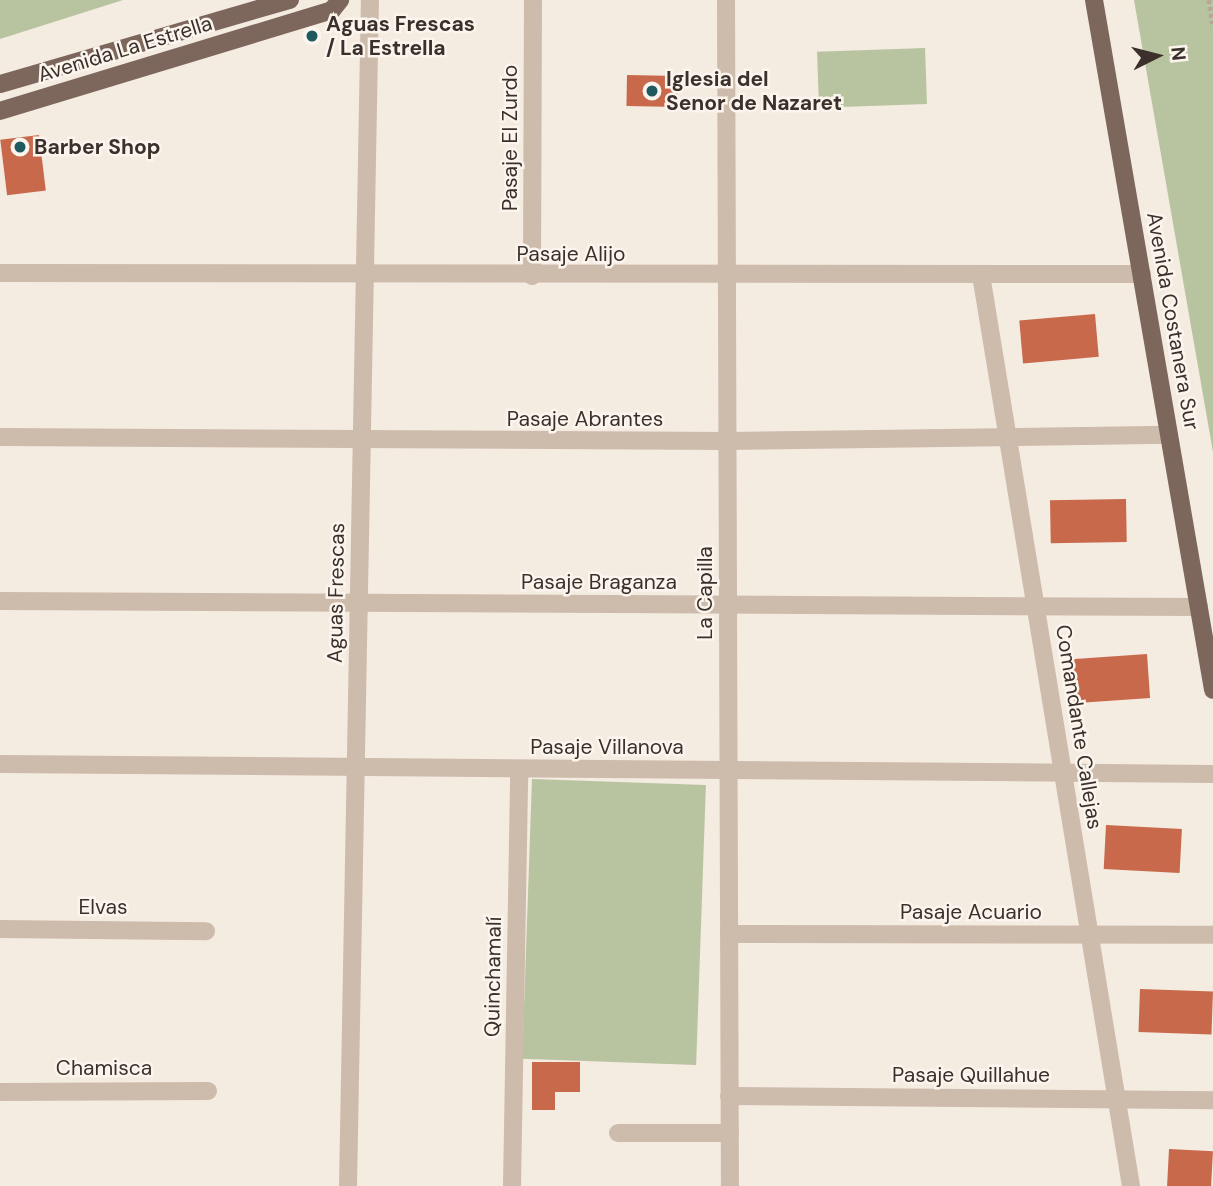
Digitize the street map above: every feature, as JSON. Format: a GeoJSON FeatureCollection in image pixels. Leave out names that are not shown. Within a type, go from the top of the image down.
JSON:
{"type":"FeatureCollection","features":[{"type":"Feature","properties":{"kind":"main road","name":"Avenida La Estrella"},"geometry":{"type":"LineString","coordinates":[[0,84],[290,0]]}},
{"type":"Feature","properties":{"kind":"main road","name":"Avenida La Estrella"},"geometry":{"type":"LineString","coordinates":[[0,111],[332,10],[341,0]]}},
{"type":"Feature","properties":{"kind":"main road","name":"Avenida Costanera Sur"},"geometry":{"type":"LineString","coordinates":[[1094,0],[1213,690]]}},
{"type":"Feature","properties":{"kind":"street","name":"Aguas Frescas"},"geometry":{"type":"LineString","coordinates":[[348,1186],[370,0]]}},
{"type":"Feature","properties":{"kind":"street","name":"Pasaje El Zurdo"},"geometry":{"type":"LineString","coordinates":[[533,0],[533,276]]}},
{"type":"Feature","properties":{"kind":"street","name":"La Capilla"},"geometry":{"type":"LineString","coordinates":[[726,0],[730,1186]]}},
{"type":"Feature","properties":{"kind":"street","name":"Pasaje Alijo"},"geometry":{"type":"LineString","coordinates":[[0,273],[727,277],[1142,274]]}},
{"type":"Feature","properties":{"kind":"street","name":"Comandante Callejas"},"geometry":{"type":"LineString","coordinates":[[981,275],[1131,1186]]}},
{"type":"Feature","properties":{"kind":"street","name":"Pasaje Abrantes"},"geometry":{"type":"LineString","coordinates":[[0,437],[727,442],[1169,435]]}},
{"type":"Feature","properties":{"kind":"street","name":"Pasaje Braganza"},"geometry":{"type":"LineString","coordinates":[[0,601],[1199,607]]}},
{"type":"Feature","properties":{"kind":"street","name":"Pasaje Villanova"},"geometry":{"type":"LineString","coordinates":[[0,764],[1213,775]]}},
{"type":"Feature","properties":{"kind":"street","name":"Quinchamalí"},"geometry":{"type":"LineString","coordinates":[[512,1186],[519,769]]}},
{"type":"Feature","properties":{"kind":"street","name":"Elvas"},"geometry":{"type":"LineString","coordinates":[[0,929],[206,931]]}},
{"type":"Feature","properties":{"kind":"street","name":"Pasaje Acuario"},"geometry":{"type":"LineString","coordinates":[[729,934],[1213,935]]}},
{"type":"Feature","properties":{"kind":"street","name":"Chamisca"},"geometry":{"type":"LineString","coordinates":[[0,1092],[208,1091]]}},
{"type":"Feature","properties":{"kind":"street","name":"Pasaje Quillahue"},"geometry":{"type":"LineString","coordinates":[[729,1096],[1213,1100]]}},
{"type":"Feature","properties":{"kind":"street"},"geometry":{"type":"LineString","coordinates":[[618,1133],[730,1133]]}},
{"type":"Feature","properties":{"kind":"path"},"geometry":{"type":"LineString","coordinates":[[1209,0],[1213,24]]}},
{"type":"Feature","properties":{"kind":"green space"},"geometry":{"type":"Polygon","coordinates":[[[0,0],[123,0],[0,39],[0,0]]]}},
{"type":"Feature","properties":{"kind":"green space"},"geometry":{"type":"Polygon","coordinates":[[[1134,0],[1213,0],[1213,452],[1134,0]]]}},
{"type":"Feature","properties":{"kind":"green space"},"geometry":{"type":"Polygon","coordinates":[[[925,48],[927,104],[819,108],[817,52],[925,48]]]}},
{"type":"Feature","properties":{"kind":"green space"},"geometry":{"type":"Polygon","coordinates":[[[532,779],[706,785],[696,1065],[522,1059],[532,779]]]}},
{"type":"Feature","properties":{"kind":"building","name":"Iglesia del Senor de Nazaret"},"geometry":{"type":"Polygon","coordinates":[[[627,75],[678,76],[677,107],[626,106],[627,75]]]}},
{"type":"Feature","properties":{"kind":"building"},"geometry":{"type":"Polygon","coordinates":[[[39,135],[46,191],[7,195],[0,140],[39,135]]]}},
{"type":"Feature","properties":{"kind":"building"},"geometry":{"type":"Polygon","coordinates":[[[1095,314],[1099,357],[1023,363],[1019,321],[1095,314]]]}},
{"type":"Feature","properties":{"kind":"building"},"geometry":{"type":"Polygon","coordinates":[[[1126,499],[1127,542],[1051,543],[1050,500],[1126,499]]]}},
{"type":"Feature","properties":{"kind":"building"},"geometry":{"type":"Polygon","coordinates":[[[1147,654],[1150,698],[1074,703],[1071,659],[1147,654]]]}},
{"type":"Feature","properties":{"kind":"building"},"geometry":{"type":"Polygon","coordinates":[[[1106,825],[1182,829],[1180,873],[1104,869],[1106,825]]]}},
{"type":"Feature","properties":{"kind":"building"},"geometry":{"type":"Polygon","coordinates":[[[1140,989],[1213,992],[1211,1035],[1138,1032],[1140,989]]]}},
{"type":"Feature","properties":{"kind":"building"},"geometry":{"type":"Polygon","coordinates":[[[532,1062],[580,1062],[580,1092],[555,1092],[555,1110],[532,1110],[532,1062]]]}},
{"type":"Feature","properties":{"kind":"building"},"geometry":{"type":"Polygon","coordinates":[[[1169,1149],[1213,1151],[1211,1186],[1167,1186],[1169,1149]]]}},
{"type":"Feature","properties":{"kind":"place","name":"Aguas Frescas / La Estrella"},"geometry":{"type":"Point","coordinates":[312,36]}},
{"type":"Feature","properties":{"kind":"place","name":"Iglesia del Senor de Nazaret"},"geometry":{"type":"Point","coordinates":[652,91]}},
{"type":"Feature","properties":{"kind":"place","name":"Barber Shop"},"geometry":{"type":"Point","coordinates":[20,147]}}]}
